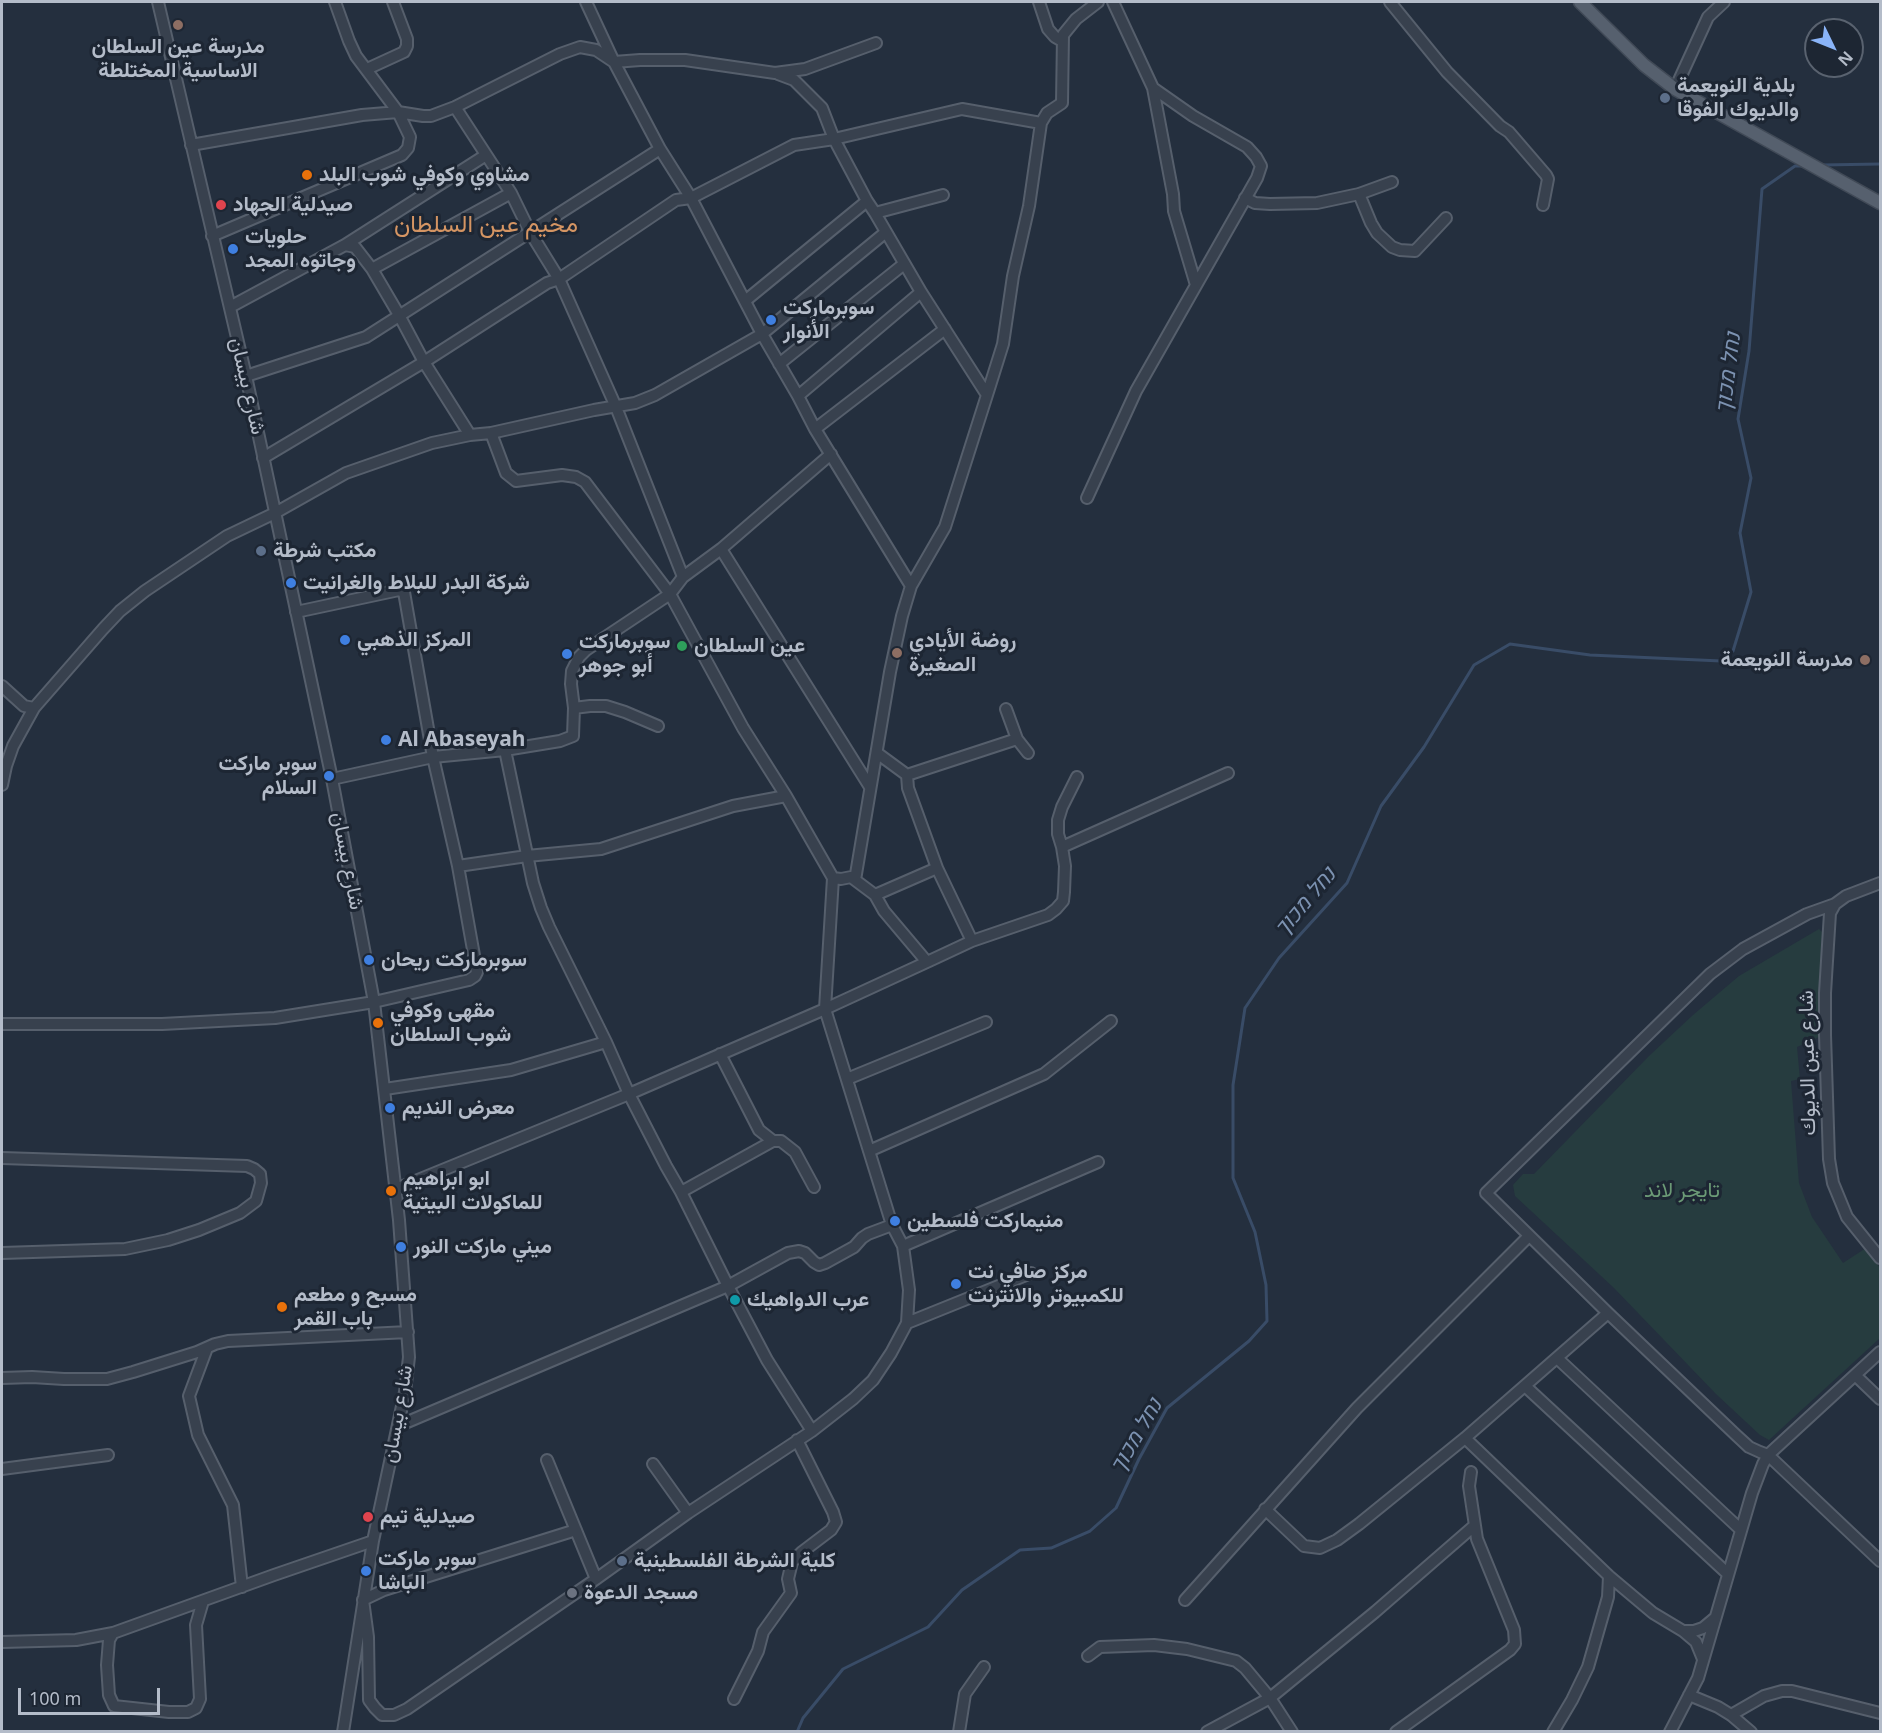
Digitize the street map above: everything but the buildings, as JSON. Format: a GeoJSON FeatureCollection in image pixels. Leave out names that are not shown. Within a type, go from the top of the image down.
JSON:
{"type":"FeatureCollection","features":[{"type":"Feature","properties":{"kind":"main road"},"geometry":{"type":"LineString","coordinates":[[1580,2],[1644,65],[1675,89],[1881,203]]}},
{"type":"Feature","properties":{"kind":"street","name":"شارع بيسان"},"geometry":{"type":"LineString","coordinates":[[158,2],[246,376],[332,779],[374,1002],[396,1189],[409,1357],[405,1392],[373,1541],[343,1731]]}},
{"type":"Feature","properties":{"kind":"street"},"geometry":{"type":"LineString","coordinates":[[212,236],[402,155],[408,148],[410,136],[398,112],[356,56],[335,2]]}},
{"type":"Feature","properties":{"kind":"street"},"geometry":{"type":"LineString","coordinates":[[367,69],[404,52],[407,39],[393,2]]}},
{"type":"Feature","properties":{"kind":"street"},"geometry":{"type":"LineString","coordinates":[[586,2],[614,62],[660,149],[691,198],[762,334],[815,429],[911,586]]}},
{"type":"Feature","properties":{"kind":"street"},"geometry":{"type":"LineString","coordinates":[[1039,2],[1048,28],[1055,37],[1062,41]]}},
{"type":"Feature","properties":{"kind":"street"},"geometry":{"type":"LineString","coordinates":[[855,880],[891,663],[911,586],[945,527],[1003,344],[1013,276],[1029,206],[1041,123],[1047,113],[1062,103],[1063,36],[1076,19],[1098,2]]}},
{"type":"Feature","properties":{"kind":"street"},"geometry":{"type":"LineString","coordinates":[[1113,2],[1153,88],[1173,194],[1174,212],[1196,285]]}},
{"type":"Feature","properties":{"kind":"street"},"geometry":{"type":"LineString","coordinates":[[1390,2],[1447,72],[1500,126],[1509,132],[1546,175],[1548,178],[1543,205]]}},
{"type":"Feature","properties":{"kind":"street"},"geometry":{"type":"LineString","coordinates":[[1675,89],[1708,16],[1724,2]]}},
{"type":"Feature","properties":{"kind":"street"},"geometry":{"type":"LineString","coordinates":[[774,73],[805,69],[876,42]]}},
{"type":"Feature","properties":{"kind":"street"},"geometry":{"type":"LineString","coordinates":[[191,145],[362,115],[398,112],[431,116],[560,54],[580,48],[596,50],[614,62],[685,60],[774,73],[794,80],[822,108],[834,139],[867,201],[921,292],[987,395]]}},
{"type":"Feature","properties":{"kind":"street"},"geometry":{"type":"LineString","coordinates":[[1087,498],[1136,391],[1257,178],[1261,166],[1246,147],[1193,116],[1153,88]]}},
{"type":"Feature","properties":{"kind":"street"},"geometry":{"type":"LineString","coordinates":[[455,106],[511,193],[530,232],[559,279],[616,407],[683,577]]}},
{"type":"Feature","properties":{"kind":"street"},"geometry":{"type":"LineString","coordinates":[[263,458],[424,362],[547,283],[559,279],[676,200],[691,198],[794,145],[834,139],[962,109],[1041,123]]}},
{"type":"Feature","properties":{"kind":"street"},"geometry":{"type":"LineString","coordinates":[[246,376],[366,337],[660,149]]}},
{"type":"Feature","properties":{"kind":"street"},"geometry":{"type":"LineString","coordinates":[[230,307],[345,245],[486,155]]}},
{"type":"Feature","properties":{"kind":"street"},"geometry":{"type":"LineString","coordinates":[[1245,198],[1255,203],[1317,203],[1359,194],[1392,182]]}},
{"type":"Feature","properties":{"kind":"street"},"geometry":{"type":"LineString","coordinates":[[372,269],[511,193]]}},
{"type":"Feature","properties":{"kind":"street"},"geometry":{"type":"LineString","coordinates":[[1359,194],[1377,233],[1392,247],[1400,250],[1415,251],[1446,218]]}},
{"type":"Feature","properties":{"kind":"street"},"geometry":{"type":"LineString","coordinates":[[875,213],[943,195]]}},
{"type":"Feature","properties":{"kind":"street"},"geometry":{"type":"LineString","coordinates":[[745,301],[867,201]]}},
{"type":"Feature","properties":{"kind":"street"},"geometry":{"type":"LineString","coordinates":[[2,785],[13,746],[34,708],[103,629],[134,599],[227,536],[275,513],[346,473],[432,443],[635,403],[655,395],[762,334],[886,232]]}},
{"type":"Feature","properties":{"kind":"street"},"geometry":{"type":"LineString","coordinates":[[345,245],[359,250],[372,269],[424,362],[470,435]]}},
{"type":"Feature","properties":{"kind":"street"},"geometry":{"type":"LineString","coordinates":[[779,364],[904,264]]}},
{"type":"Feature","properties":{"kind":"street"},"geometry":{"type":"LineString","coordinates":[[798,396],[921,292]]}},
{"type":"Feature","properties":{"kind":"street"},"geometry":{"type":"LineString","coordinates":[[815,429],[945,329]]}},
{"type":"Feature","properties":{"kind":"street"},"geometry":{"type":"LineString","coordinates":[[491,433],[506,473],[516,481],[562,475],[576,477],[585,482],[670,594],[743,728],[786,796],[833,878],[825,1009],[892,1225],[903,1246],[909,1290],[907,1323],[873,1380],[853,1400],[812,1431],[687,1513],[484,1658],[407,1709],[394,1715],[382,1715],[369,1701],[368,1637],[363,1600],[384,1590],[576,1530]]}},
{"type":"Feature","properties":{"kind":"street"},"geometry":{"type":"LineString","coordinates":[[332,779],[433,756],[505,750],[560,741],[573,736],[574,708],[571,684],[572,671],[579,657],[670,594],[683,577],[721,549],[831,454]]}},
{"type":"Feature","properties":{"kind":"street"},"geometry":{"type":"LineString","coordinates":[[721,549],[870,787]]}},
{"type":"Feature","properties":{"kind":"street"},"geometry":{"type":"LineString","coordinates":[[2,1024],[162,1024],[249,1021],[374,1002],[459,983],[475,976],[477,972],[459,866],[433,756],[405,596],[402,590],[296,612]]}},
{"type":"Feature","properties":{"kind":"street"},"geometry":{"type":"LineString","coordinates":[[2,687],[24,706],[34,708]]}},
{"type":"Feature","properties":{"kind":"street"},"geometry":{"type":"LineString","coordinates":[[574,708],[590,705],[606,706],[658,726]]}},
{"type":"Feature","properties":{"kind":"street"},"geometry":{"type":"LineString","coordinates":[[1006,709],[1017,739],[1028,753]]}},
{"type":"Feature","properties":{"kind":"street"},"geometry":{"type":"LineString","coordinates":[[907,776],[1017,739]]}},
{"type":"Feature","properties":{"kind":"street"},"geometry":{"type":"LineString","coordinates":[[505,750],[533,883],[549,927],[629,1094],[766,1360],[812,1431]]}},
{"type":"Feature","properties":{"kind":"street"},"geometry":{"type":"LineString","coordinates":[[877,753],[907,776],[908,788],[937,868],[972,941]]}},
{"type":"Feature","properties":{"kind":"street"},"geometry":{"type":"LineString","coordinates":[[1062,847],[1228,773]]}},
{"type":"Feature","properties":{"kind":"street"},"geometry":{"type":"LineString","coordinates":[[396,1189],[629,1094],[825,1009],[972,941],[1048,915],[1063,901],[1065,866],[1058,834],[1058,820],[1077,777]]}},
{"type":"Feature","properties":{"kind":"street"},"geometry":{"type":"LineString","coordinates":[[459,866],[527,856],[601,849],[733,806],[786,796]]}},
{"type":"Feature","properties":{"kind":"street"},"geometry":{"type":"LineString","coordinates":[[875,895],[937,868]]}},
{"type":"Feature","properties":{"kind":"street"},"geometry":{"type":"LineString","coordinates":[[833,878],[850,877],[875,895],[884,911],[927,962]]}},
{"type":"Feature","properties":{"kind":"street"},"geometry":{"type":"LineString","coordinates":[[1881,883],[1807,914],[1743,949],[1710,974],[1486,1193],[1749,1447],[1768,1455],[1881,1561]]}},
{"type":"Feature","properties":{"kind":"street","name":"شارع عين الديوك"},"geometry":{"type":"LineString","coordinates":[[1835,904],[1828,923],[1825,993],[1829,1160],[1835,1190],[1847,1217],[1881,1258]]}},
{"type":"Feature","properties":{"kind":"street"},"geometry":{"type":"LineString","coordinates":[[869,1151],[1044,1074],[1111,1021]]}},
{"type":"Feature","properties":{"kind":"street"},"geometry":{"type":"LineString","coordinates":[[847,1079],[986,1022]]}},
{"type":"Feature","properties":{"kind":"street"},"geometry":{"type":"LineString","coordinates":[[385,1089],[511,1070],[606,1042]]}},
{"type":"Feature","properties":{"kind":"street"},"geometry":{"type":"LineString","coordinates":[[720,1054],[759,1130],[773,1140],[781,1141],[795,1152],[814,1187]]}},
{"type":"Feature","properties":{"kind":"street"},"geometry":{"type":"LineString","coordinates":[[681,1192],[773,1140]]}},
{"type":"Feature","properties":{"kind":"street"},"geometry":{"type":"LineString","coordinates":[[2,1158],[247,1167],[260,1174],[261,1183],[256,1201],[240,1214],[168,1240],[125,1249],[2,1254]]}},
{"type":"Feature","properties":{"kind":"street"},"geometry":{"type":"LineString","coordinates":[[903,1246],[1098,1162]]}},
{"type":"Feature","properties":{"kind":"street"},"geometry":{"type":"LineString","coordinates":[[398,1426],[728,1286],[788,1253],[799,1251],[805,1253],[819,1265],[854,1247],[868,1234],[892,1225]]}},
{"type":"Feature","properties":{"kind":"street"},"geometry":{"type":"LineString","coordinates":[[1185,1600],[1358,1408],[1529,1236]]}},
{"type":"Feature","properties":{"kind":"street"},"geometry":{"type":"LineString","coordinates":[[907,1323],[1031,1273]]}},
{"type":"Feature","properties":{"kind":"street"},"geometry":{"type":"LineString","coordinates":[[1265,1509],[1304,1546],[1320,1548],[1337,1540],[1466,1438],[1608,1313]]}},
{"type":"Feature","properties":{"kind":"street"},"geometry":{"type":"LineString","coordinates":[[2,1378],[107,1379],[228,1341],[408,1332]]}},
{"type":"Feature","properties":{"kind":"street"},"geometry":{"type":"LineString","coordinates":[[207,1348],[189,1396],[198,1435],[233,1505],[242,1587]]}},
{"type":"Feature","properties":{"kind":"street"},"geometry":{"type":"LineString","coordinates":[[1670,1731],[1698,1678],[1752,1493],[1768,1455],[1881,1352]]}},
{"type":"Feature","properties":{"kind":"street"},"geometry":{"type":"LineString","coordinates":[[1557,1358],[1741,1530]]}},
{"type":"Feature","properties":{"kind":"street"},"geometry":{"type":"LineString","coordinates":[[1855,1375],[1881,1399]]}},
{"type":"Feature","properties":{"kind":"street"},"geometry":{"type":"LineString","coordinates":[[1525,1386],[1728,1574]]}},
{"type":"Feature","properties":{"kind":"street"},"geometry":{"type":"LineString","coordinates":[[1466,1438],[1609,1576],[1653,1613],[1683,1631],[1696,1642],[1703,1660]]}},
{"type":"Feature","properties":{"kind":"street"},"geometry":{"type":"LineString","coordinates":[[734,1699],[758,1651],[763,1632],[791,1593],[788,1579],[792,1562],[802,1551],[831,1530],[836,1522],[797,1440]]}},
{"type":"Feature","properties":{"kind":"street"},"geometry":{"type":"LineString","coordinates":[[2,1469],[108,1455]]}},
{"type":"Feature","properties":{"kind":"street"},"geometry":{"type":"LineString","coordinates":[[547,1460],[596,1579]]}},
{"type":"Feature","properties":{"kind":"street"},"geometry":{"type":"LineString","coordinates":[[653,1464],[687,1513]]}},
{"type":"Feature","properties":{"kind":"street"},"geometry":{"type":"LineString","coordinates":[[1396,1731],[1510,1650],[1515,1644],[1514,1630],[1477,1539],[1469,1486],[1471,1472]]}},
{"type":"Feature","properties":{"kind":"street"},"geometry":{"type":"LineString","coordinates":[[1207,1731],[1270,1698],[1375,1612],[1474,1526]]}},
{"type":"Feature","properties":{"kind":"street"},"geometry":{"type":"LineString","coordinates":[[2,1642],[76,1640],[113,1633],[373,1541]]}},
{"type":"Feature","properties":{"kind":"street"},"geometry":{"type":"LineString","coordinates":[[1553,1731],[1572,1701],[1588,1667],[1608,1597],[1609,1576]]}},
{"type":"Feature","properties":{"kind":"street"},"geometry":{"type":"LineString","coordinates":[[113,1633],[109,1640],[107,1665],[109,1695],[114,1706],[188,1713],[196,1708],[200,1699],[196,1625],[203,1601]]}},
{"type":"Feature","properties":{"kind":"street"},"geometry":{"type":"LineString","coordinates":[[1683,1631],[1703,1628],[1715,1618]]}},
{"type":"Feature","properties":{"kind":"street"},"geometry":{"type":"LineString","coordinates":[[1088,1656],[1100,1647],[1132,1645],[1187,1649],[1226,1657],[1245,1668],[1270,1698],[1292,1731]]}},
{"type":"Feature","properties":{"kind":"street"},"geometry":{"type":"LineString","coordinates":[[959,1731],[965,1695],[984,1667]]}},
{"type":"Feature","properties":{"kind":"street"},"geometry":{"type":"LineString","coordinates":[[1731,1715],[1764,1696],[1782,1691],[1792,1691],[1881,1713]]}},
{"type":"Feature","properties":{"kind":"street"},"geometry":{"type":"LineString","coordinates":[[1689,1695],[1731,1715],[1752,1731]]}},
{"type":"Feature","properties":{"kind":"green space","name":"تايجر لاند"},"geometry":{"type":"Polygon","coordinates":[[[1819,929],[1824,934],[1821,1036],[1797,1047],[1800,1079],[1791,1081],[1799,1183],[1812,1217],[1843,1263],[1866,1248],[1880,1268],[1880,1338],[1769,1440],[1760,1435],[1716,1394],[1614,1288],[1515,1196],[1513,1185],[1523,1174],[1534,1174],[1649,1056],[1739,976],[1819,929]]]}},
{"type":"Feature","properties":{"kind":"waterway","name":"נחל מכוך"},"geometry":{"type":"LineString","coordinates":[[1822,165],[1880,164]]}},
{"type":"Feature","properties":{"kind":"waterway","name":"נחל מכוך"},"geometry":{"type":"LineString","coordinates":[[797,1732],[803,1718],[843,1669],[928,1627],[962,1590],[1020,1550],[1051,1548],[1090,1531],[1116,1508],[1167,1408],[1249,1341],[1267,1321],[1266,1285],[1255,1232],[1233,1178],[1233,1085],[1245,1008],[1279,958],[1347,883],[1381,806],[1424,747],[1474,665],[1510,644],[1590,655],[1721,661],[1733,651],[1751,592],[1740,533],[1751,478],[1738,419],[1749,351],[1762,189],[1795,166],[1804,166]]}},
{"type":"Feature","properties":{"kind":"place","name":"مدرسة عين السلطان الاساسية المختلطة"},"geometry":{"type":"Point","coordinates":[178,25]}},
{"type":"Feature","properties":{"kind":"place","name":"بلدية النويعمة والديوك الفوقا"},"geometry":{"type":"Point","coordinates":[1665,98]}},
{"type":"Feature","properties":{"kind":"place","name":"مشاوي وكوفي شوب البلد"},"geometry":{"type":"Point","coordinates":[307,175]}},
{"type":"Feature","properties":{"kind":"place","name":"صيدلية الجهاد"},"geometry":{"type":"Point","coordinates":[221,205]}},
{"type":"Feature","properties":{"kind":"place","name":"حلويات وجاتوه المجد"},"geometry":{"type":"Point","coordinates":[233,249]}},
{"type":"Feature","properties":{"kind":"place","name":"سوبرماركت الأنوار"},"geometry":{"type":"Point","coordinates":[771,320]}},
{"type":"Feature","properties":{"kind":"place","name":"مكتب شرطة"},"geometry":{"type":"Point","coordinates":[261,551]}},
{"type":"Feature","properties":{"kind":"place","name":"شركة البدر للبلاط والغرانيت"},"geometry":{"type":"Point","coordinates":[291,583]}},
{"type":"Feature","properties":{"kind":"place","name":"المركز الذهبي"},"geometry":{"type":"Point","coordinates":[345,640]}},
{"type":"Feature","properties":{"kind":"place","name":"عين السلطان"},"geometry":{"type":"Point","coordinates":[682,646]}},
{"type":"Feature","properties":{"kind":"place","name":"روضة الأيادي الصغيرة"},"geometry":{"type":"Point","coordinates":[897,653]}},
{"type":"Feature","properties":{"kind":"place","name":"سوبرماركت أبو جوهر"},"geometry":{"type":"Point","coordinates":[567,654]}},
{"type":"Feature","properties":{"kind":"place","name":"مدرسة النويعمة"},"geometry":{"type":"Point","coordinates":[1865,660]}},
{"type":"Feature","properties":{"kind":"place","name":"Al Abaseyah"},"geometry":{"type":"Point","coordinates":[386,740]}},
{"type":"Feature","properties":{"kind":"place","name":"سوبر ماركت السلام"},"geometry":{"type":"Point","coordinates":[329,776]}},
{"type":"Feature","properties":{"kind":"place","name":"سوبرماركت ريحان"},"geometry":{"type":"Point","coordinates":[369,960]}},
{"type":"Feature","properties":{"kind":"place","name":"مقهى وكوفي شوب السلطان"},"geometry":{"type":"Point","coordinates":[378,1023]}},
{"type":"Feature","properties":{"kind":"place","name":"معرض النديم"},"geometry":{"type":"Point","coordinates":[390,1108]}},
{"type":"Feature","properties":{"kind":"place","name":"ابو ابراهيم للماكولات البيتية"},"geometry":{"type":"Point","coordinates":[391,1191]}},
{"type":"Feature","properties":{"kind":"place","name":"منيماركت فلسطين"},"geometry":{"type":"Point","coordinates":[895,1221]}},
{"type":"Feature","properties":{"kind":"place","name":"ميني ماركت النور"},"geometry":{"type":"Point","coordinates":[401,1247]}},
{"type":"Feature","properties":{"kind":"place","name":"مركز صافي نت للكمبيوتر والانترنت"},"geometry":{"type":"Point","coordinates":[956,1284]}},
{"type":"Feature","properties":{"kind":"place","name":"عرب الدواهيك"},"geometry":{"type":"Point","coordinates":[735,1300]}},
{"type":"Feature","properties":{"kind":"place","name":"مسبح و مطعم باب القمر"},"geometry":{"type":"Point","coordinates":[282,1307]}},
{"type":"Feature","properties":{"kind":"place","name":"صيدلية تيم"},"geometry":{"type":"Point","coordinates":[368,1517]}},
{"type":"Feature","properties":{"kind":"place","name":"كلية الشرطة الفلسطينية"},"geometry":{"type":"Point","coordinates":[622,1561]}},
{"type":"Feature","properties":{"kind":"place","name":"سوبر ماركت الباشا"},"geometry":{"type":"Point","coordinates":[366,1571]}},
{"type":"Feature","properties":{"kind":"place","name":"مسجد الدعوة"},"geometry":{"type":"Point","coordinates":[572,1593]}},
{"type":"Feature","properties":{"kind":"district","name":"مخيم عين السلطان"},"geometry":{"type":"Point","coordinates":[486,225]}}]}
